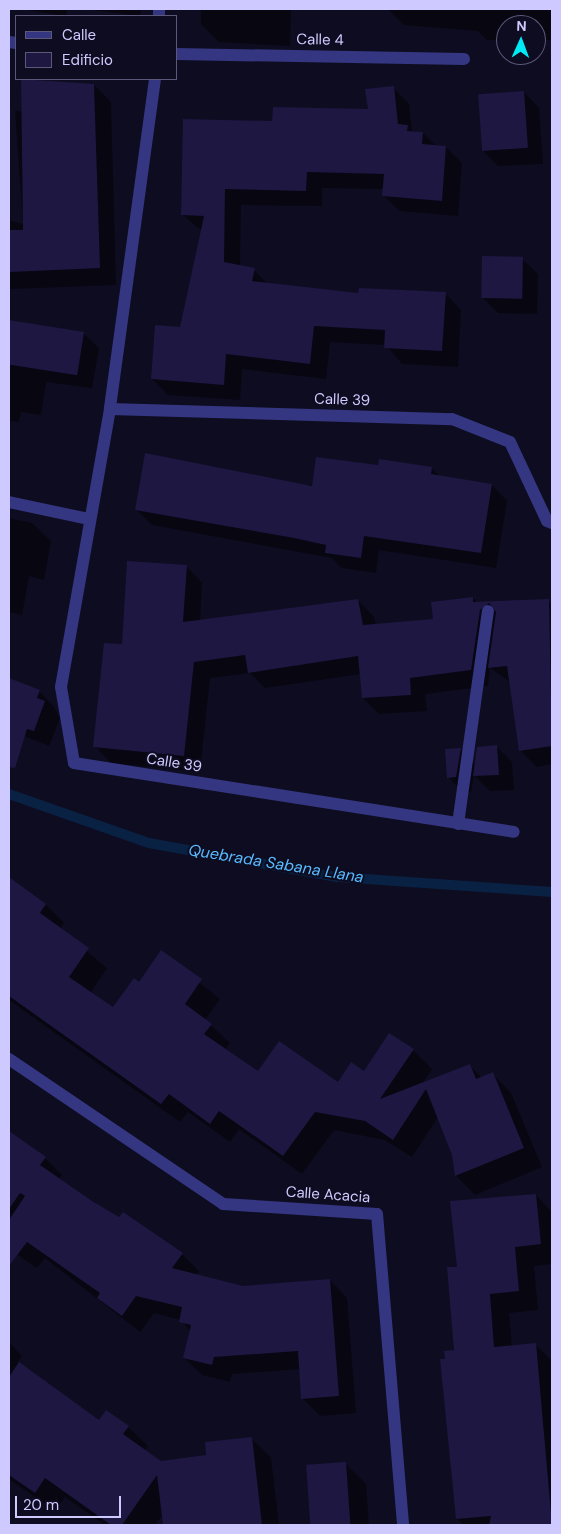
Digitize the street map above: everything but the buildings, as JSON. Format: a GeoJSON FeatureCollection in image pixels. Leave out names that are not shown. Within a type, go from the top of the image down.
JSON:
{"type":"FeatureCollection","features":[{"type":"Feature","properties":{"kind":"street","name":"Calle 4"},"geometry":{"type":"LineString","coordinates":[[178,54],[464,60]]}},
{"type":"Feature","properties":{"kind":"street","name":"Calle 39"},"geometry":{"type":"LineString","coordinates":[[155,80],[110,409],[88,519],[61,687],[74,763],[514,832]]}},
{"type":"Feature","properties":{"kind":"street","name":"Calle 39"},"geometry":{"type":"LineString","coordinates":[[110,409],[452,419],[510,442],[547,521],[552,522]]}},
{"type":"Feature","properties":{"kind":"street"},"geometry":{"type":"LineString","coordinates":[[9,502],[88,519]]}},
{"type":"Feature","properties":{"kind":"street"},"geometry":{"type":"LineString","coordinates":[[458,824],[488,611]]}},
{"type":"Feature","properties":{"kind":"street","name":"Calle Acacia"},"geometry":{"type":"LineString","coordinates":[[9,1059],[223,1204],[376,1214],[403,1525]]}},
{"type":"Feature","properties":{"kind":"waterway","name":"Quebrada Sabana Llana"},"geometry":{"type":"LineString","coordinates":[[9,794],[149,843],[337,877],[552,892]]}}]}
